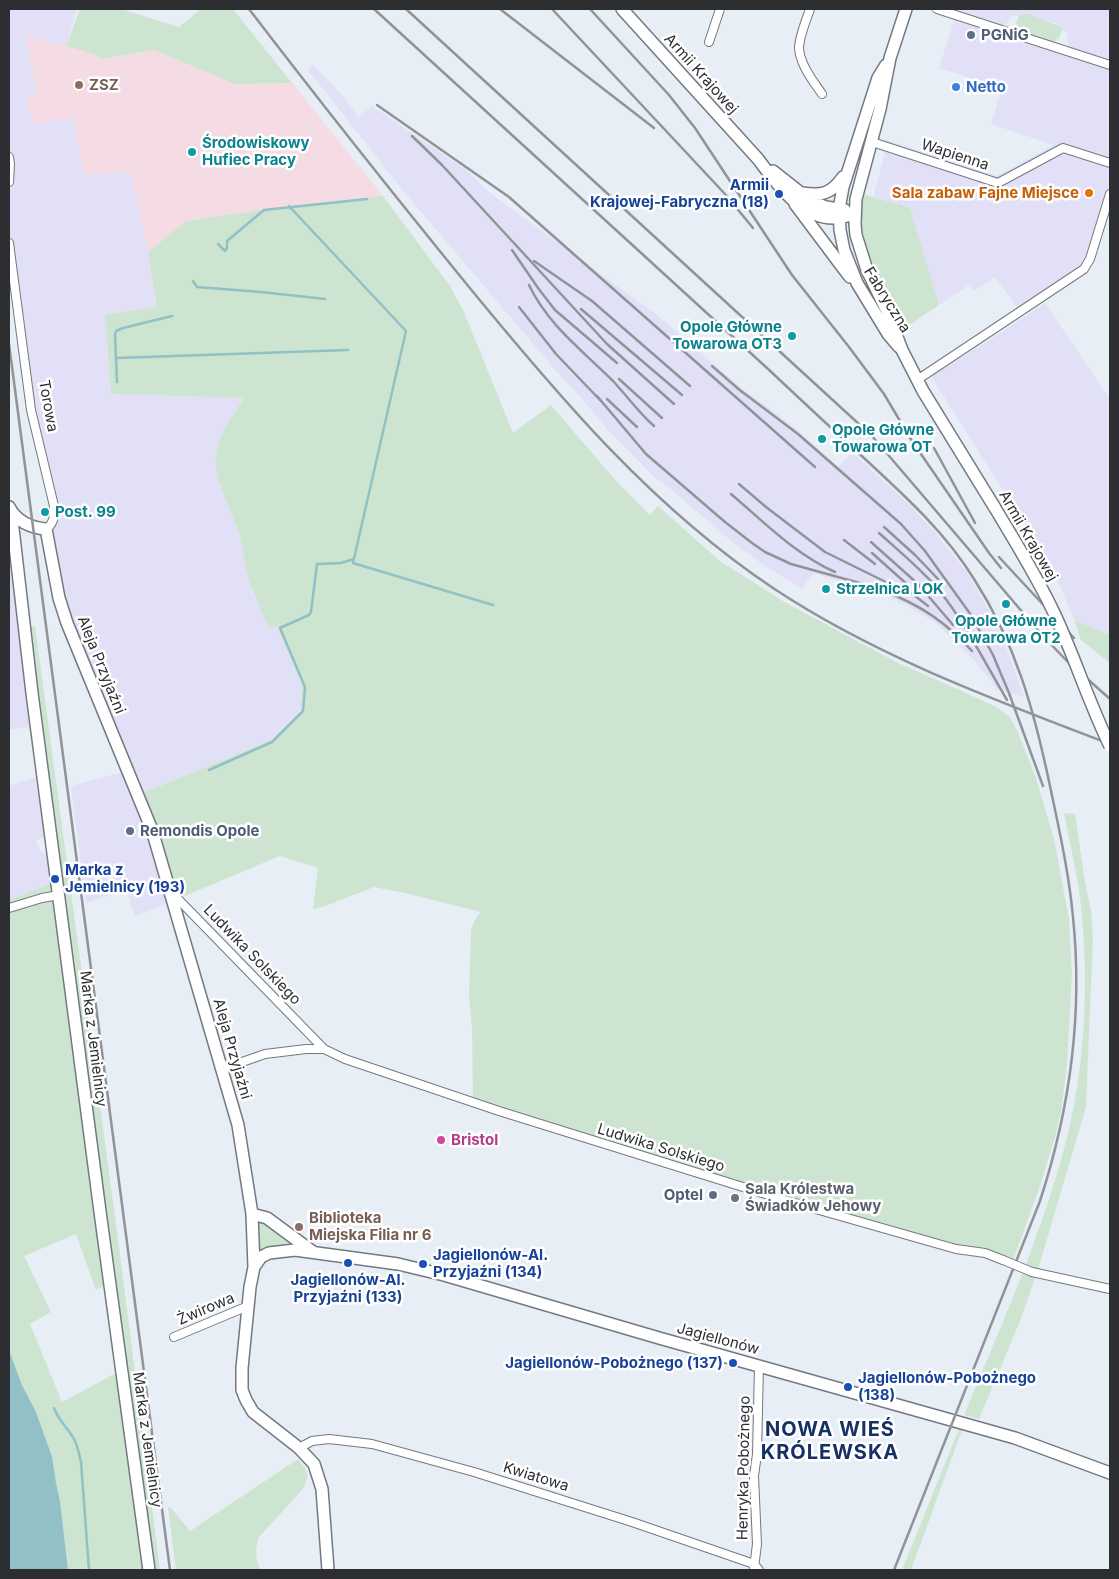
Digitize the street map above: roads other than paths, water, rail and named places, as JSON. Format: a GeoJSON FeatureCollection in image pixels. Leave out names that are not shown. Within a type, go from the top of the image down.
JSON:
{"type":"FeatureCollection","features":[{"type":"Feature","properties":{"kind":"street","name":"Armii Krajowej"},"geometry":{"type":"LineString","coordinates":[[622,9],[758,159],[774,181],[819,215],[855,214]]}},
{"type":"Feature","properties":{"kind":"street"},"geometry":{"type":"LineString","coordinates":[[708,42],[720,9]]}},
{"type":"Feature","properties":{"kind":"street"},"geometry":{"type":"LineString","coordinates":[[810,9],[799,49],[806,70],[822,94]]}},
{"type":"Feature","properties":{"kind":"street","name":"Fabryczna"},"geometry":{"type":"LineString","coordinates":[[902,350],[862,257],[856,236],[855,214],[858,192],[886,85],[890,58],[906,9]]}},
{"type":"Feature","properties":{"kind":"street"},"geometry":{"type":"LineString","coordinates":[[937,9],[1110,65]]}},
{"type":"Feature","properties":{"kind":"street","name":"Fabryczna"},"geometry":{"type":"LineString","coordinates":[[890,58],[878,78],[847,171],[839,213],[844,250],[857,284],[888,334],[902,350]]}},
{"type":"Feature","properties":{"kind":"street","name":"Wapienna"},"geometry":{"type":"LineString","coordinates":[[872,142],[998,183],[1063,148],[1110,163]]}},
{"type":"Feature","properties":{"kind":"street"},"geometry":{"type":"LineString","coordinates":[[9,157],[9,182]]}},
{"type":"Feature","properties":{"kind":"street"},"geometry":{"type":"LineString","coordinates":[[847,171],[838,185],[829,192],[797,197],[842,268],[857,284]]}},
{"type":"Feature","properties":{"kind":"street"},"geometry":{"type":"LineString","coordinates":[[917,380],[1084,269],[1090,258],[1110,194]]}},
{"type":"Feature","properties":{"kind":"street","name":"Torowa"},"geometry":{"type":"LineString","coordinates":[[9,243],[31,410],[53,496],[55,515],[46,529]]}},
{"type":"Feature","properties":{"kind":"street","name":"Armii Krajowej"},"geometry":{"type":"LineString","coordinates":[[902,350],[917,380],[996,508],[1050,603],[1091,706],[1110,746]]}},
{"type":"Feature","properties":{"kind":"street"},"geometry":{"type":"LineString","coordinates":[[10,509],[15,517],[21,521],[33,527],[46,529]]}},
{"type":"Feature","properties":{"kind":"street","name":"Marka z Jemielnicy"},"geometry":{"type":"LineString","coordinates":[[10,509],[32,694],[114,1320],[150,1570]]}},
{"type":"Feature","properties":{"kind":"street","name":"Aleja Przyjaźni"},"geometry":{"type":"LineString","coordinates":[[46,529],[59,598],[152,830],[238,1125],[252,1214],[254,1267],[248,1306],[242,1376],[244,1395],[249,1406],[258,1416],[299,1448],[314,1464],[322,1489],[328,1570]]}},
{"type":"Feature","properties":{"kind":"street","name":"Ludwika Solskiego"},"geometry":{"type":"LineString","coordinates":[[165,877],[178,899],[324,1049],[346,1059],[499,1111],[707,1177],[948,1247],[985,1253],[1032,1272],[1110,1289]]}},
{"type":"Feature","properties":{"kind":"street"},"geometry":{"type":"LineString","coordinates":[[9,908],[59,895]]}},
{"type":"Feature","properties":{"kind":"street","name":"Ludwika Solskiego"},"geometry":{"type":"LineString","coordinates":[[222,1069],[265,1054],[306,1049],[324,1049]]}},
{"type":"Feature","properties":{"kind":"street","name":"Jagiellonów"},"geometry":{"type":"LineString","coordinates":[[252,1214],[267,1218],[313,1252]]}},
{"type":"Feature","properties":{"kind":"street","name":"Jagiellonów"},"geometry":{"type":"LineString","coordinates":[[254,1267],[261,1258],[275,1251],[294,1250],[398,1264],[444,1275],[659,1338],[1015,1438],[1110,1473]]}},
{"type":"Feature","properties":{"kind":"street","name":"Żwirowa"},"geometry":{"type":"LineString","coordinates":[[174,1337],[248,1306]]}},
{"type":"Feature","properties":{"kind":"street","name":"Henryka Pobożnego"},"geometry":{"type":"LineString","coordinates":[[756,1568],[757,1544],[754,1476],[757,1445],[759,1366]]}},
{"type":"Feature","properties":{"kind":"street","name":"Kwiatowa"},"geometry":{"type":"LineString","coordinates":[[299,1448],[312,1441],[329,1439],[372,1444],[474,1472],[632,1522],[756,1568]]}},
{"type":"Feature","properties":{"kind":"waterway"},"geometry":{"type":"LineString","coordinates":[[218,244],[225,251],[227,241],[264,210],[367,199]]}},
{"type":"Feature","properties":{"kind":"waterway"},"geometry":{"type":"LineString","coordinates":[[289,206],[406,331],[353,563],[493,605]]}},
{"type":"Feature","properties":{"kind":"waterway"},"geometry":{"type":"LineString","coordinates":[[193,281],[197,287],[325,299]]}},
{"type":"Feature","properties":{"kind":"waterway"},"geometry":{"type":"LineString","coordinates":[[117,382],[116,331],[172,316]]}},
{"type":"Feature","properties":{"kind":"waterway"},"geometry":{"type":"LineString","coordinates":[[116,358],[348,350]]}},
{"type":"Feature","properties":{"kind":"waterway"},"geometry":{"type":"LineString","coordinates":[[209,770],[272,742],[303,711],[305,687],[280,628],[309,615],[311,612],[317,564],[341,563],[354,559]]}},
{"type":"Feature","properties":{"kind":"waterway"},"geometry":{"type":"LineString","coordinates":[[54,1408],[72,1435],[81,1462],[89,1570]]}},
{"type":"Feature","properties":{"kind":"railway"},"geometry":{"type":"LineString","coordinates":[[249,9],[413,218],[538,370],[610,449],[688,523],[729,557],[773,588],[853,635],[937,675],[1023,711],[1110,744]]}},
{"type":"Feature","properties":{"kind":"railway"},"geometry":{"type":"LineString","coordinates":[[374,9],[767,368],[924,515],[963,562],[989,603],[1022,678],[1044,758],[1071,901],[1076,953],[1075,1025],[1072,1061],[1059,1131],[1040,1201],[894,1570]]}},
{"type":"Feature","properties":{"kind":"railway"},"geometry":{"type":"LineString","coordinates":[[406,9],[872,436],[1042,635],[1066,660],[1110,699]]}},
{"type":"Feature","properties":{"kind":"railway"},"geometry":{"type":"LineString","coordinates":[[500,9],[654,128]]}},
{"type":"Feature","properties":{"kind":"railway"},"geometry":{"type":"LineString","coordinates":[[552,9],[725,194],[753,228]]}},
{"type":"Feature","properties":{"kind":"railway"},"geometry":{"type":"LineString","coordinates":[[590,9],[669,95],[695,128],[792,275],[884,394],[912,441],[1001,568]]}},
{"type":"Feature","properties":{"kind":"railway"},"geometry":{"type":"LineString","coordinates":[[377,105],[509,197],[815,467]]}},
{"type":"Feature","properties":{"kind":"railway"},"geometry":{"type":"LineString","coordinates":[[412,136],[442,165],[607,344],[674,404]]}},
{"type":"Feature","properties":{"kind":"railway"},"geometry":{"type":"LineString","coordinates":[[512,250],[555,310],[617,363]]}},
{"type":"Feature","properties":{"kind":"railway"},"geometry":{"type":"LineString","coordinates":[[534,261],[592,301],[690,386]]}},
{"type":"Feature","properties":{"kind":"railway"},"geometry":{"type":"LineString","coordinates":[[529,285],[546,313],[556,325],[613,381],[654,426]]}},
{"type":"Feature","properties":{"kind":"railway"},"geometry":{"type":"LineString","coordinates":[[519,307],[556,354],[601,401]]}},
{"type":"Feature","properties":{"kind":"railway"},"geometry":{"type":"LineString","coordinates":[[581,309],[682,395]]}},
{"type":"Feature","properties":{"kind":"railway"},"geometry":{"type":"LineString","coordinates":[[9,344],[170,1570]]}},
{"type":"Feature","properties":{"kind":"railway"},"geometry":{"type":"LineString","coordinates":[[712,366],[742,392]]}},
{"type":"Feature","properties":{"kind":"railway"},"geometry":{"type":"LineString","coordinates":[[619,379],[662,418]]}},
{"type":"Feature","properties":{"kind":"railway"},"geometry":{"type":"LineString","coordinates":[[737,388],[798,434],[901,524],[925,551],[971,615],[993,655],[1043,786]]}},
{"type":"Feature","properties":{"kind":"railway"},"geometry":{"type":"LineString","coordinates":[[597,396],[646,454],[725,522],[765,552],[791,564],[867,585],[890,594]]}},
{"type":"Feature","properties":{"kind":"railway"},"geometry":{"type":"LineString","coordinates":[[607,399],[637,427]]}},
{"type":"Feature","properties":{"kind":"railway"},"geometry":{"type":"LineString","coordinates":[[934,448],[975,523]]}},
{"type":"Feature","properties":{"kind":"railway"},"geometry":{"type":"LineString","coordinates":[[739,484],[825,552],[904,591]]}},
{"type":"Feature","properties":{"kind":"railway"},"geometry":{"type":"LineString","coordinates":[[731,494],[793,547],[820,565],[835,572]]}},
{"type":"Feature","properties":{"kind":"railway"},"geometry":{"type":"LineString","coordinates":[[884,527],[938,579]]}},
{"type":"Feature","properties":{"kind":"railway"},"geometry":{"type":"LineString","coordinates":[[879,533],[924,574],[948,602],[1007,700]]}},
{"type":"Feature","properties":{"kind":"railway"},"geometry":{"type":"LineString","coordinates":[[844,540],[875,564]]}},
{"type":"Feature","properties":{"kind":"railway"},"geometry":{"type":"LineString","coordinates":[[871,542],[918,584],[953,625]]}},
{"type":"Feature","properties":{"kind":"railway"},"geometry":{"type":"LineString","coordinates":[[872,553],[909,586]]}},
{"type":"Feature","properties":{"kind":"railway"},"geometry":{"type":"LineString","coordinates":[[999,557],[1074,638]]}},
{"type":"Feature","properties":{"kind":"railway"},"geometry":{"type":"LineString","coordinates":[[901,585],[928,606]]}},
{"type":"Feature","properties":{"kind":"railway"},"geometry":{"type":"LineString","coordinates":[[884,591],[932,615],[972,651]]}},
{"type":"Feature","properties":{"kind":"place","name":"PGNiG"},"geometry":{"type":"Point","coordinates":[971,35]}},
{"type":"Feature","properties":{"kind":"place","name":"ZSZ"},"geometry":{"type":"Point","coordinates":[79,85]}},
{"type":"Feature","properties":{"kind":"place","name":"Netto"},"geometry":{"type":"Point","coordinates":[956,87]}},
{"type":"Feature","properties":{"kind":"place","name":"Środowiskowy Hufiec Pracy"},"geometry":{"type":"Point","coordinates":[192,152]}},
{"type":"Feature","properties":{"kind":"place","name":"Sala zabaw Fajne Miejsce"},"geometry":{"type":"Point","coordinates":[1089,193]}},
{"type":"Feature","properties":{"kind":"place","name":"Armii Krajowej-Fabryczna (18)"},"geometry":{"type":"Point","coordinates":[779,194]}},
{"type":"Feature","properties":{"kind":"place","name":"Opole Główne Towarowa OT3"},"geometry":{"type":"Point","coordinates":[792,336]}},
{"type":"Feature","properties":{"kind":"place","name":"Opole Główne Towarowa OT"},"geometry":{"type":"Point","coordinates":[822,439]}},
{"type":"Feature","properties":{"kind":"place","name":"Post. 99"},"geometry":{"type":"Point","coordinates":[45,512]}},
{"type":"Feature","properties":{"kind":"place","name":"Strzelnica LOK"},"geometry":{"type":"Point","coordinates":[826,589]}},
{"type":"Feature","properties":{"kind":"place","name":"Opole Główne Towarowa OT2"},"geometry":{"type":"Point","coordinates":[1006,604]}},
{"type":"Feature","properties":{"kind":"place","name":"Remondis Opole"},"geometry":{"type":"Point","coordinates":[130,831]}},
{"type":"Feature","properties":{"kind":"place","name":"Marka z Jemielnicy (193)"},"geometry":{"type":"Point","coordinates":[55,879]}},
{"type":"Feature","properties":{"kind":"place","name":"Bristol"},"geometry":{"type":"Point","coordinates":[441,1140]}},
{"type":"Feature","properties":{"kind":"place","name":"Optel"},"geometry":{"type":"Point","coordinates":[713,1195]}},
{"type":"Feature","properties":{"kind":"place","name":"Sala Królestwa Świadków Jehowy"},"geometry":{"type":"Point","coordinates":[735,1198]}},
{"type":"Feature","properties":{"kind":"place","name":"Biblioteka Miejska Filia nr 6"},"geometry":{"type":"Point","coordinates":[299,1227]}},
{"type":"Feature","properties":{"kind":"place","name":"Jagiellonów-Al. Przyjaźni (133)"},"geometry":{"type":"Point","coordinates":[348,1263]}},
{"type":"Feature","properties":{"kind":"place","name":"Jagiellonów-Al. Przyjaźni (134)"},"geometry":{"type":"Point","coordinates":[423,1264]}},
{"type":"Feature","properties":{"kind":"place","name":"Jagiellonów-Pobożnego (137)"},"geometry":{"type":"Point","coordinates":[733,1363]}},
{"type":"Feature","properties":{"kind":"place","name":"Jagiellonów-Pobożnego (138)"},"geometry":{"type":"Point","coordinates":[848,1387]}},
{"type":"Feature","properties":{"kind":"district","name":"NOWA WIEŚ KRÓLEWSKA"},"geometry":{"type":"Point","coordinates":[830,1442]}}]}
